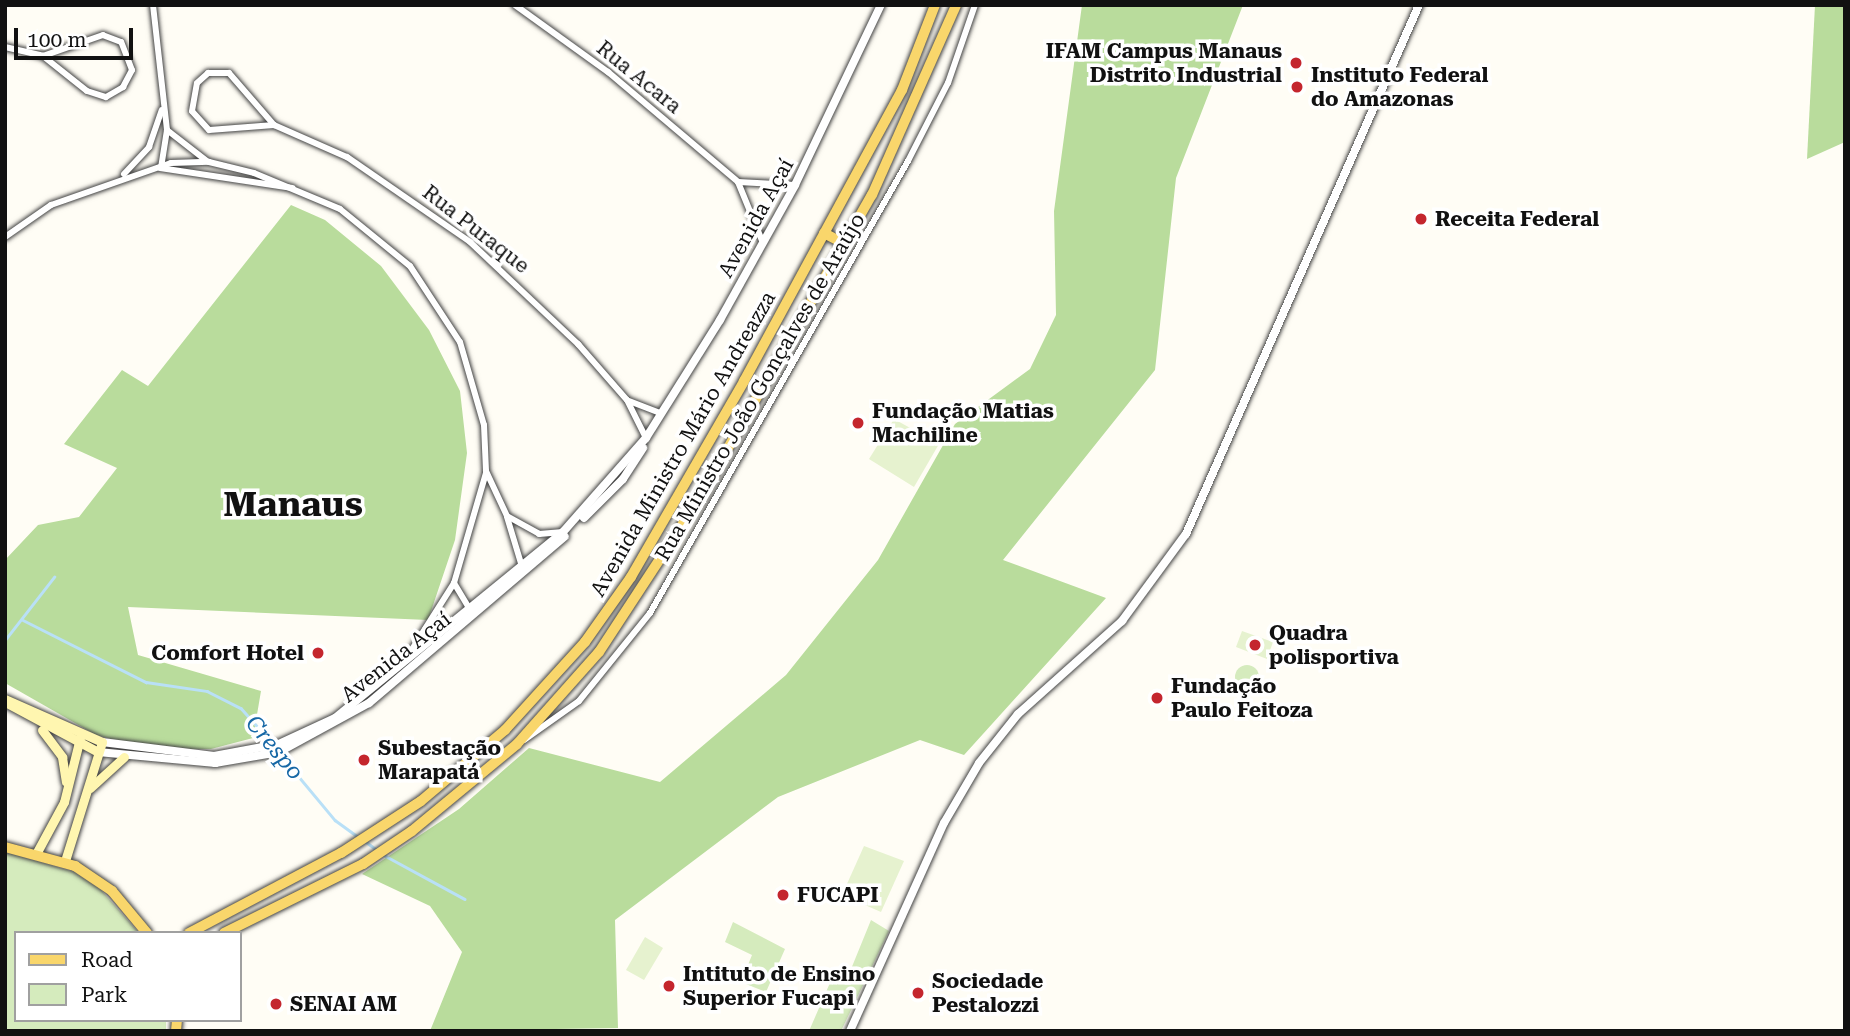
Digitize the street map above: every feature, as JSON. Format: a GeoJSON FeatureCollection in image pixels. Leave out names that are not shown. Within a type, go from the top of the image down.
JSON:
{"type":"FeatureCollection","features":[{"type":"Feature","properties":{"kind":"main road","name":"Avenida Ministro Mário Andreazza"},"geometry":{"type":"LineString","coordinates":[[193,931],[398,817],[537,697],[631,577],[902,90],[935,5]]}},
{"type":"Feature","properties":{"kind":"main road","name":"Avenida Ministro Mário Andreazza"},"geometry":{"type":"LineString","coordinates":[[228,931],[363,864],[517,744],[631,608],[904,133],[956,5]]}},
{"type":"Feature","properties":{"kind":"main road"},"geometry":{"type":"LineString","coordinates":[[824,233],[843,243]]}},
{"type":"Feature","properties":{"kind":"main road"},"geometry":{"type":"LineString","coordinates":[[5,700],[80,734],[100,747]]}},
{"type":"Feature","properties":{"kind":"main road"},"geometry":{"type":"LineString","coordinates":[[5,700],[33,721],[76,745],[100,747]]}},
{"type":"Feature","properties":{"kind":"main road"},"geometry":{"type":"LineString","coordinates":[[33,721],[62,757],[66,794]]}},
{"type":"Feature","properties":{"kind":"main road"},"geometry":{"type":"LineString","coordinates":[[37,852],[66,794],[80,734]]}},
{"type":"Feature","properties":{"kind":"main road"},"geometry":{"type":"LineString","coordinates":[[65,861],[82,798],[100,747]]}},
{"type":"Feature","properties":{"kind":"main road"},"geometry":{"type":"LineString","coordinates":[[82,798],[100,773],[124,757]]}},
{"type":"Feature","properties":{"kind":"main road"},"geometry":{"type":"LineString","coordinates":[[5,847],[37,852],[65,861],[112,891],[145,931]]}},
{"type":"Feature","properties":{"kind":"street"},"geometry":{"type":"LineString","coordinates":[[153,5],[162,108],[167,130],[166,158],[160,168]]}},
{"type":"Feature","properties":{"kind":"street","name":"Rua Acara"},"geometry":{"type":"LineString","coordinates":[[514,5],[608,72],[738,182],[763,243]]}},
{"type":"Feature","properties":{"kind":"street","name":"Avenida Açaí"},"geometry":{"type":"LineString","coordinates":[[100,747],[124,757],[215,763],[279,752],[369,703],[475,616],[522,568],[623,479],[795,186],[881,5]]}},
{"type":"Feature","properties":{"kind":"street","name":"Rua Ministro João Gonçalves de Araújo"},"geometry":{"type":"LineString","coordinates":[[517,744],[579,701],[650,613],[908,161],[953,71],[975,5]]}},
{"type":"Feature","properties":{"kind":"street"},"geometry":{"type":"LineString","coordinates":[[850,1031],[944,823],[979,763],[1018,715],[1122,621],[1186,534],[1419,5]]}},
{"type":"Feature","properties":{"kind":"street"},"geometry":{"type":"LineString","coordinates":[[5,47],[43,55],[87,91],[106,97],[123,87],[132,70],[121,42],[103,35],[43,55]]}},
{"type":"Feature","properties":{"kind":"street","name":"Rua Puraque"},"geometry":{"type":"LineString","coordinates":[[274,125],[209,130],[192,111],[197,83],[208,73],[229,73],[274,125],[347,157],[470,242],[543,306],[627,400],[646,438]]}},
{"type":"Feature","properties":{"kind":"street"},"geometry":{"type":"LineString","coordinates":[[124,174],[149,147],[162,108]]}},
{"type":"Feature","properties":{"kind":"street"},"geometry":{"type":"LineString","coordinates":[[167,130],[209,162],[299,189],[377,234],[437,300],[475,382],[486,471],[507,516],[522,568]]}},
{"type":"Feature","properties":{"kind":"street"},"geometry":{"type":"LineString","coordinates":[[5,237],[51,205],[124,174],[209,162]]}},
{"type":"Feature","properties":{"kind":"street"},"geometry":{"type":"LineString","coordinates":[[160,168],[299,189]]}},
{"type":"Feature","properties":{"kind":"street"},"geometry":{"type":"LineString","coordinates":[[738,182],[795,186]]}},
{"type":"Feature","properties":{"kind":"street","name":"Rua Puraque"},"geometry":{"type":"LineString","coordinates":[[627,400],[662,413]]}},
{"type":"Feature","properties":{"kind":"street","name":"Avenida Açaí"},"geometry":{"type":"LineString","coordinates":[[100,747],[142,751],[248,753],[335,718],[563,532],[646,438]]}},
{"type":"Feature","properties":{"kind":"street"},"geometry":{"type":"LineString","coordinates":[[403,664],[454,583],[486,471]]}},
{"type":"Feature","properties":{"kind":"street"},"geometry":{"type":"LineString","coordinates":[[507,516],[539,534],[563,532]]}},
{"type":"Feature","properties":{"kind":"street"},"geometry":{"type":"LineString","coordinates":[[454,583],[475,616]]}},
{"type":"Feature","properties":{"kind":"green space"},"geometry":{"type":"Polygon","coordinates":[[[1082,5],[1243,5],[1176,178],[1155,370],[1003,560],[1106,598],[964,755],[920,740],[778,797],[615,920],[618,1028],[430,1031],[462,952],[430,906],[362,874],[459,809],[529,748],[660,782],[786,675],[878,560],[955,424],[1030,369],[1056,315],[1054,211],[1082,5]]]}},
{"type":"Feature","properties":{"kind":"green space"},"geometry":{"type":"Polygon","coordinates":[[[1815,5],[1845,5],[1845,142],[1807,159],[1815,5]]]}},
{"type":"Feature","properties":{"kind":"green space"},"geometry":{"type":"Polygon","coordinates":[[[291,205],[325,220],[381,266],[429,330],[460,391],[467,453],[455,540],[428,620],[128,607],[138,655],[261,691],[253,738],[211,749],[151,749],[96,735],[5,683],[5,560],[38,525],[79,517],[117,468],[64,444],[122,370],[148,386],[291,205]]]}},
{"type":"Feature","properties":{"kind":"green space"},"geometry":{"type":"Polygon","coordinates":[[[894,419],[939,444],[914,487],[869,459],[894,419]]]}},
{"type":"Feature","properties":{"kind":"green space","name":"Quadra polisportiva"},"geometry":{"type":"Polygon","coordinates":[[[1242,631],[1273,642],[1267,659],[1236,647],[1242,631]]]}},
{"type":"Feature","properties":{"kind":"green space"},"geometry":{"type":"Polygon","coordinates":[[[1247,665],[1258,672],[1259,677],[1252,688],[1247,689],[1236,682],[1235,677],[1242,666],[1247,665]]]}},
{"type":"Feature","properties":{"kind":"green space"},"geometry":{"type":"Polygon","coordinates":[[[864,846],[904,861],[881,912],[842,895],[864,846]]]}},
{"type":"Feature","properties":{"kind":"green space"},"geometry":{"type":"Polygon","coordinates":[[[5,852],[74,872],[101,890],[137,931],[14,931],[14,1022],[166,1022],[166,1031],[5,1031],[5,852]]]}},
{"type":"Feature","properties":{"kind":"green space"},"geometry":{"type":"Polygon","coordinates":[[[871,920],[889,931],[841,1031],[809,1031],[836,969],[849,974],[871,920]]]}},
{"type":"Feature","properties":{"kind":"green space"},"geometry":{"type":"Polygon","coordinates":[[[733,922],[785,949],[766,992],[741,982],[752,955],[725,942],[733,922]]]}},
{"type":"Feature","properties":{"kind":"green space"},"geometry":{"type":"Polygon","coordinates":[[[645,937],[663,948],[644,980],[626,970],[645,937]]]}},
{"type":"Feature","properties":{"kind":"waterway","name":"Crespo"},"geometry":{"type":"LineString","coordinates":[[5,640],[54,577]]}},
{"type":"Feature","properties":{"kind":"waterway","name":"Crespo"},"geometry":{"type":"LineString","coordinates":[[23,620],[146,682],[207,691],[241,708],[272,743]]}},
{"type":"Feature","properties":{"kind":"waterway","name":"Crespo"},"geometry":{"type":"LineString","coordinates":[[280,754],[335,820],[360,838]]}},
{"type":"Feature","properties":{"kind":"waterway","name":"Crespo"},"geometry":{"type":"LineString","coordinates":[[365,841],[377,850]]}},
{"type":"Feature","properties":{"kind":"waterway","name":"Crespo"},"geometry":{"type":"LineString","coordinates":[[382,854],[465,899]]}},
{"type":"Feature","properties":{"kind":"place","name":"IFAM Campus Manaus Distrito Industrial"},"geometry":{"type":"Point","coordinates":[1296,63]}},
{"type":"Feature","properties":{"kind":"place","name":"Instituto Federal do Amazonas"},"geometry":{"type":"Point","coordinates":[1297,87]}},
{"type":"Feature","properties":{"kind":"place","name":"Receita Federal"},"geometry":{"type":"Point","coordinates":[1421,219]}},
{"type":"Feature","properties":{"kind":"place","name":"Fundação Matias Machiline"},"geometry":{"type":"Point","coordinates":[858,423]}},
{"type":"Feature","properties":{"kind":"place","name":"Quadra polisportiva"},"geometry":{"type":"Point","coordinates":[1255,645]}},
{"type":"Feature","properties":{"kind":"place","name":"Comfort Hotel"},"geometry":{"type":"Point","coordinates":[318,653]}},
{"type":"Feature","properties":{"kind":"place","name":"Fundação Paulo Feitoza"},"geometry":{"type":"Point","coordinates":[1157,698]}},
{"type":"Feature","properties":{"kind":"place","name":"Subestação Marapatá"},"geometry":{"type":"Point","coordinates":[364,760]}},
{"type":"Feature","properties":{"kind":"place","name":"FUCAPI"},"geometry":{"type":"Point","coordinates":[783,895]}},
{"type":"Feature","properties":{"kind":"place","name":"Intituto de Ensino Superior Fucapi"},"geometry":{"type":"Point","coordinates":[669,986]}},
{"type":"Feature","properties":{"kind":"place","name":"Sociedade Pestalozzi"},"geometry":{"type":"Point","coordinates":[918,993]}},
{"type":"Feature","properties":{"kind":"place","name":"SENAI AM"},"geometry":{"type":"Point","coordinates":[276,1004]}},
{"type":"Feature","properties":{"kind":"district","name":"Manaus"},"geometry":{"type":"Point","coordinates":[293,505]}}]}
